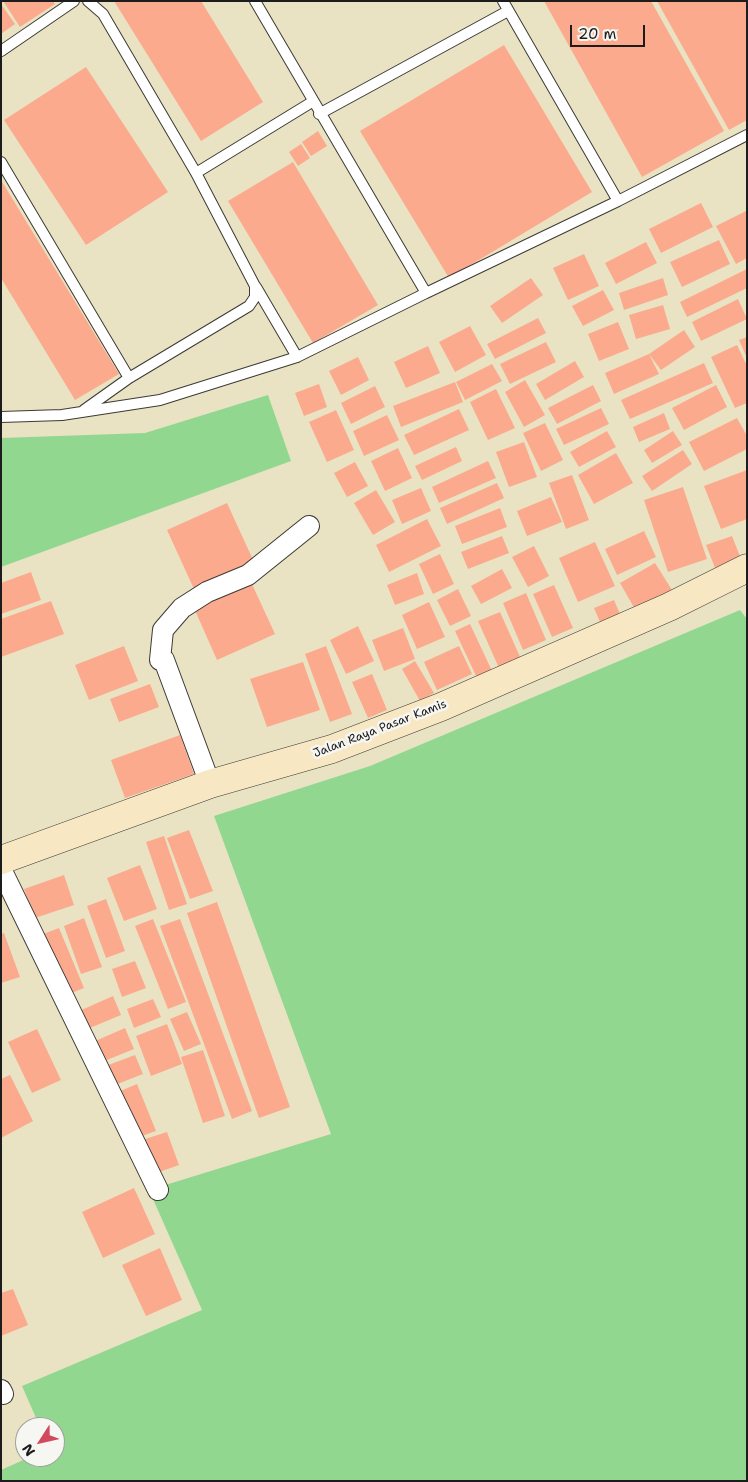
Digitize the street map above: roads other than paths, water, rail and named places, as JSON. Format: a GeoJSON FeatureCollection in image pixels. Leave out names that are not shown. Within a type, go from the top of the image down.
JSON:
{"type":"FeatureCollection","features":[{"type":"Feature","properties":{"kind":"main road","name":"Jalan Raya Pasar Kamis"},"geometry":{"type":"LineString","coordinates":[[1,860],[210,784],[332,750],[441,707],[669,607],[747,568]]}},
{"type":"Feature","properties":{"kind":"street"},"geometry":{"type":"LineString","coordinates":[[210,784],[164,660],[160,660],[163,630],[182,608],[207,592],[248,575],[309,526]]}},
{"type":"Feature","properties":{"kind":"street"},"geometry":{"type":"LineString","coordinates":[[1,869],[158,1190]]}},
{"type":"Feature","properties":{"kind":"lane"},"geometry":{"type":"LineString","coordinates":[[1,51],[74,1]]}},
{"type":"Feature","properties":{"kind":"lane"},"geometry":{"type":"LineString","coordinates":[[88,1],[103,14],[196,173],[255,286],[297,358]]}},
{"type":"Feature","properties":{"kind":"lane"},"geometry":{"type":"LineString","coordinates":[[255,1],[319,114],[426,293]]}},
{"type":"Feature","properties":{"kind":"lane"},"geometry":{"type":"LineString","coordinates":[[503,1],[618,201]]}},
{"type":"Feature","properties":{"kind":"lane"},"geometry":{"type":"LineString","coordinates":[[319,114],[508,11]]}},
{"type":"Feature","properties":{"kind":"lane"},"geometry":{"type":"LineString","coordinates":[[196,173],[312,102]]}},
{"type":"Feature","properties":{"kind":"lane"},"geometry":{"type":"LineString","coordinates":[[1,417],[81,412],[160,400],[297,358],[747,136]]}},
{"type":"Feature","properties":{"kind":"lane"},"geometry":{"type":"LineString","coordinates":[[1,162],[129,378]]}},
{"type":"Feature","properties":{"kind":"lane"},"geometry":{"type":"LineString","coordinates":[[81,412],[129,378],[248,306],[255,297],[255,286]]}}]}
